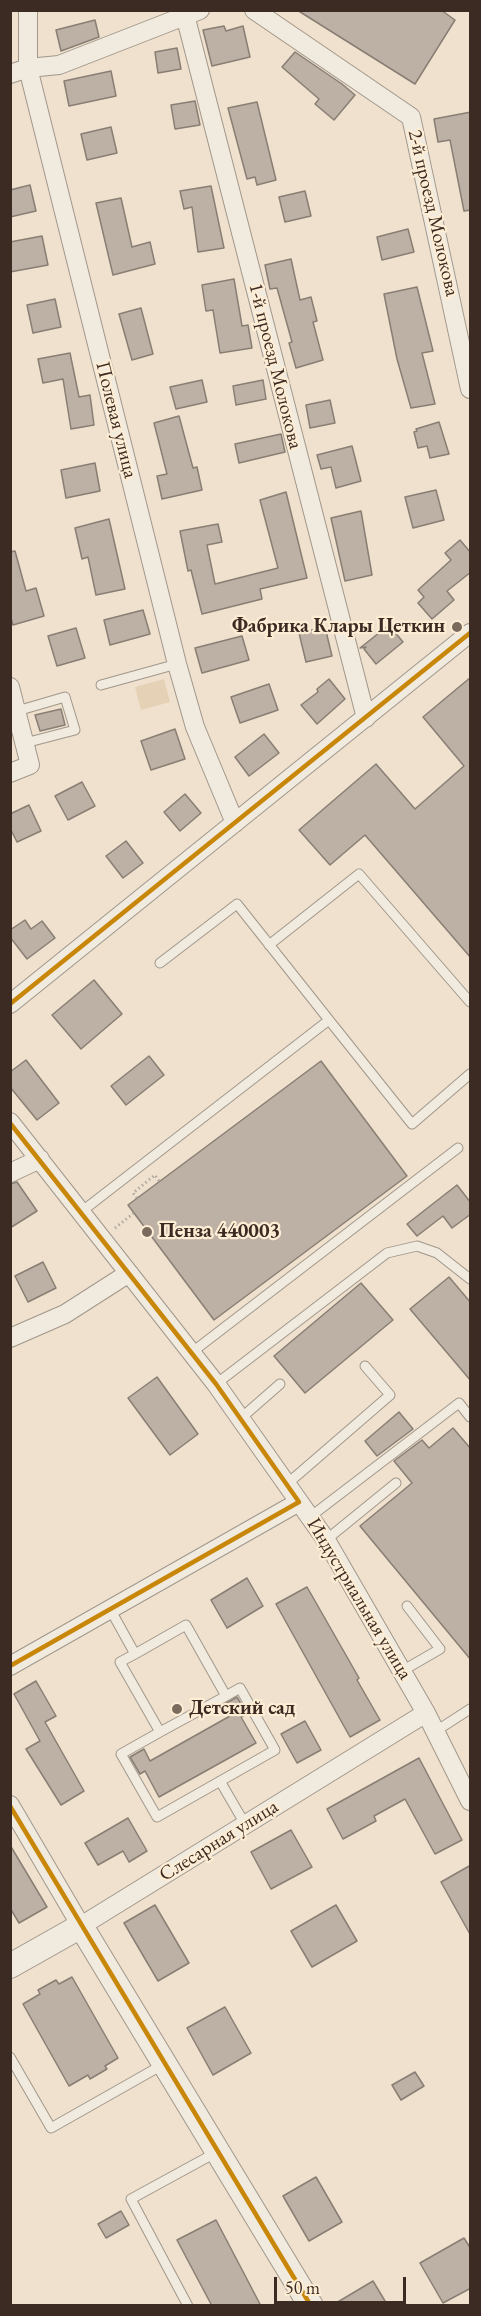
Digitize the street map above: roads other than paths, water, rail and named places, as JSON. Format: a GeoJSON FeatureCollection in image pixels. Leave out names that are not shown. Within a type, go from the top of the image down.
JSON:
{"type":"FeatureCollection","features":[{"type":"Feature","properties":{"kind":"street","name":"Полевая улица"},"geometry":{"type":"LineString","coordinates":[[28,10],[28,68],[177,664],[195,727],[235,823]]}},
{"type":"Feature","properties":{"kind":"street","name":"2-й проезд Молокова"},"geometry":{"type":"LineString","coordinates":[[254,10],[411,117],[471,388]]}},
{"type":"Feature","properties":{"kind":"street"},"geometry":{"type":"LineString","coordinates":[[10,74],[28,68],[59,65],[192,13]]}},
{"type":"Feature","properties":{"kind":"street","name":"1-й проезд Молокова"},"geometry":{"type":"LineString","coordinates":[[192,13],[366,717]]}},
{"type":"Feature","properties":{"kind":"street"},"geometry":{"type":"LineString","coordinates":[[10,1004],[471,633]]}},
{"type":"Feature","properties":{"kind":"street"},"geometry":{"type":"LineString","coordinates":[[10,687],[30,765],[10,773]]}},
{"type":"Feature","properties":{"kind":"street","name":"Индустриальная улица"},"geometry":{"type":"LineString","coordinates":[[10,1122],[216,1384],[305,1509],[326,1540],[426,1713],[471,1801]]}},
{"type":"Feature","properties":{"kind":"street"},"geometry":{"type":"LineString","coordinates":[[10,1173],[40,1159]]}},
{"type":"Feature","properties":{"kind":"street"},"geometry":{"type":"LineString","coordinates":[[10,1338],[65,1314],[129,1273]]}},
{"type":"Feature","properties":{"kind":"street"},"geometry":{"type":"LineString","coordinates":[[10,1666],[110,1609],[305,1509]]}},
{"type":"Feature","properties":{"kind":"street","name":"Слесарная улица"},"geometry":{"type":"LineString","coordinates":[[10,1966],[81,1926],[426,1713]]}},
{"type":"Feature","properties":{"kind":"street"},"geometry":{"type":"LineString","coordinates":[[10,1805],[311,2306]]}},
{"type":"Feature","properties":{"kind":"lane"},"geometry":{"type":"LineString","coordinates":[[101,685],[177,664]]}},
{"type":"Feature","properties":{"kind":"lane"},"geometry":{"type":"LineString","coordinates":[[17,711],[65,697],[75,730],[25,743]]}},
{"type":"Feature","properties":{"kind":"lane"},"geometry":{"type":"LineString","coordinates":[[269,945],[358,874],[471,1002]]}},
{"type":"Feature","properties":{"kind":"lane"},"geometry":{"type":"LineString","coordinates":[[160,963],[237,904],[412,1124],[471,1074]]}},
{"type":"Feature","properties":{"kind":"lane"},"geometry":{"type":"LineString","coordinates":[[81,1212],[329,1020]]}},
{"type":"Feature","properties":{"kind":"lane"},"geometry":{"type":"LineString","coordinates":[[191,1353],[458,1148]]}},
{"type":"Feature","properties":{"kind":"lane"},"geometry":{"type":"LineString","coordinates":[[216,1384],[387,1253],[417,1246],[437,1253],[471,1279]]}},
{"type":"Feature","properties":{"kind":"lane"},"geometry":{"type":"LineString","coordinates":[[287,1484],[390,1395],[365,1366]]}},
{"type":"Feature","properties":{"kind":"lane"},"geometry":{"type":"LineString","coordinates":[[240,1419],[280,1384]]}},
{"type":"Feature","properties":{"kind":"lane"},"geometry":{"type":"LineString","coordinates":[[305,1509],[459,1403],[471,1417]]}},
{"type":"Feature","properties":{"kind":"lane"},"geometry":{"type":"LineString","coordinates":[[326,1540],[396,1483]]}},
{"type":"Feature","properties":{"kind":"lane"},"geometry":{"type":"LineString","coordinates":[[402,1671],[440,1649],[407,1606]]}},
{"type":"Feature","properties":{"kind":"lane"},"geometry":{"type":"LineString","coordinates":[[110,1609],[135,1654]]}},
{"type":"Feature","properties":{"kind":"lane"},"geometry":{"type":"LineString","coordinates":[[160,1732],[120,1662],[186,1625],[226,1696]]}},
{"type":"Feature","properties":{"kind":"lane"},"geometry":{"type":"LineString","coordinates":[[240,1688],[275,1750],[157,1817],[121,1754],[226,1696],[240,1688]]}},
{"type":"Feature","properties":{"kind":"lane"},"geometry":{"type":"LineString","coordinates":[[436,1731],[471,1709]]}},
{"type":"Feature","properties":{"kind":"lane"},"geometry":{"type":"LineString","coordinates":[[220,1781],[245,1824]]}},
{"type":"Feature","properties":{"kind":"lane"},"geometry":{"type":"LineString","coordinates":[[10,2057],[51,2128],[164,2064]]}},
{"type":"Feature","properties":{"kind":"lane"},"geometry":{"type":"LineString","coordinates":[[188,2306],[131,2199],[217,2152]]}},
{"type":"Feature","properties":{"kind":"place","name":"Фабрика Клары Цеткин"},"geometry":{"type":"Point","coordinates":[457,627]}},
{"type":"Feature","properties":{"kind":"place","name":"Пенза 440003"},"geometry":{"type":"Point","coordinates":[147,1232]}},
{"type":"Feature","properties":{"kind":"place","name":"Детский сад"},"geometry":{"type":"Point","coordinates":[177,1709]}}]}
